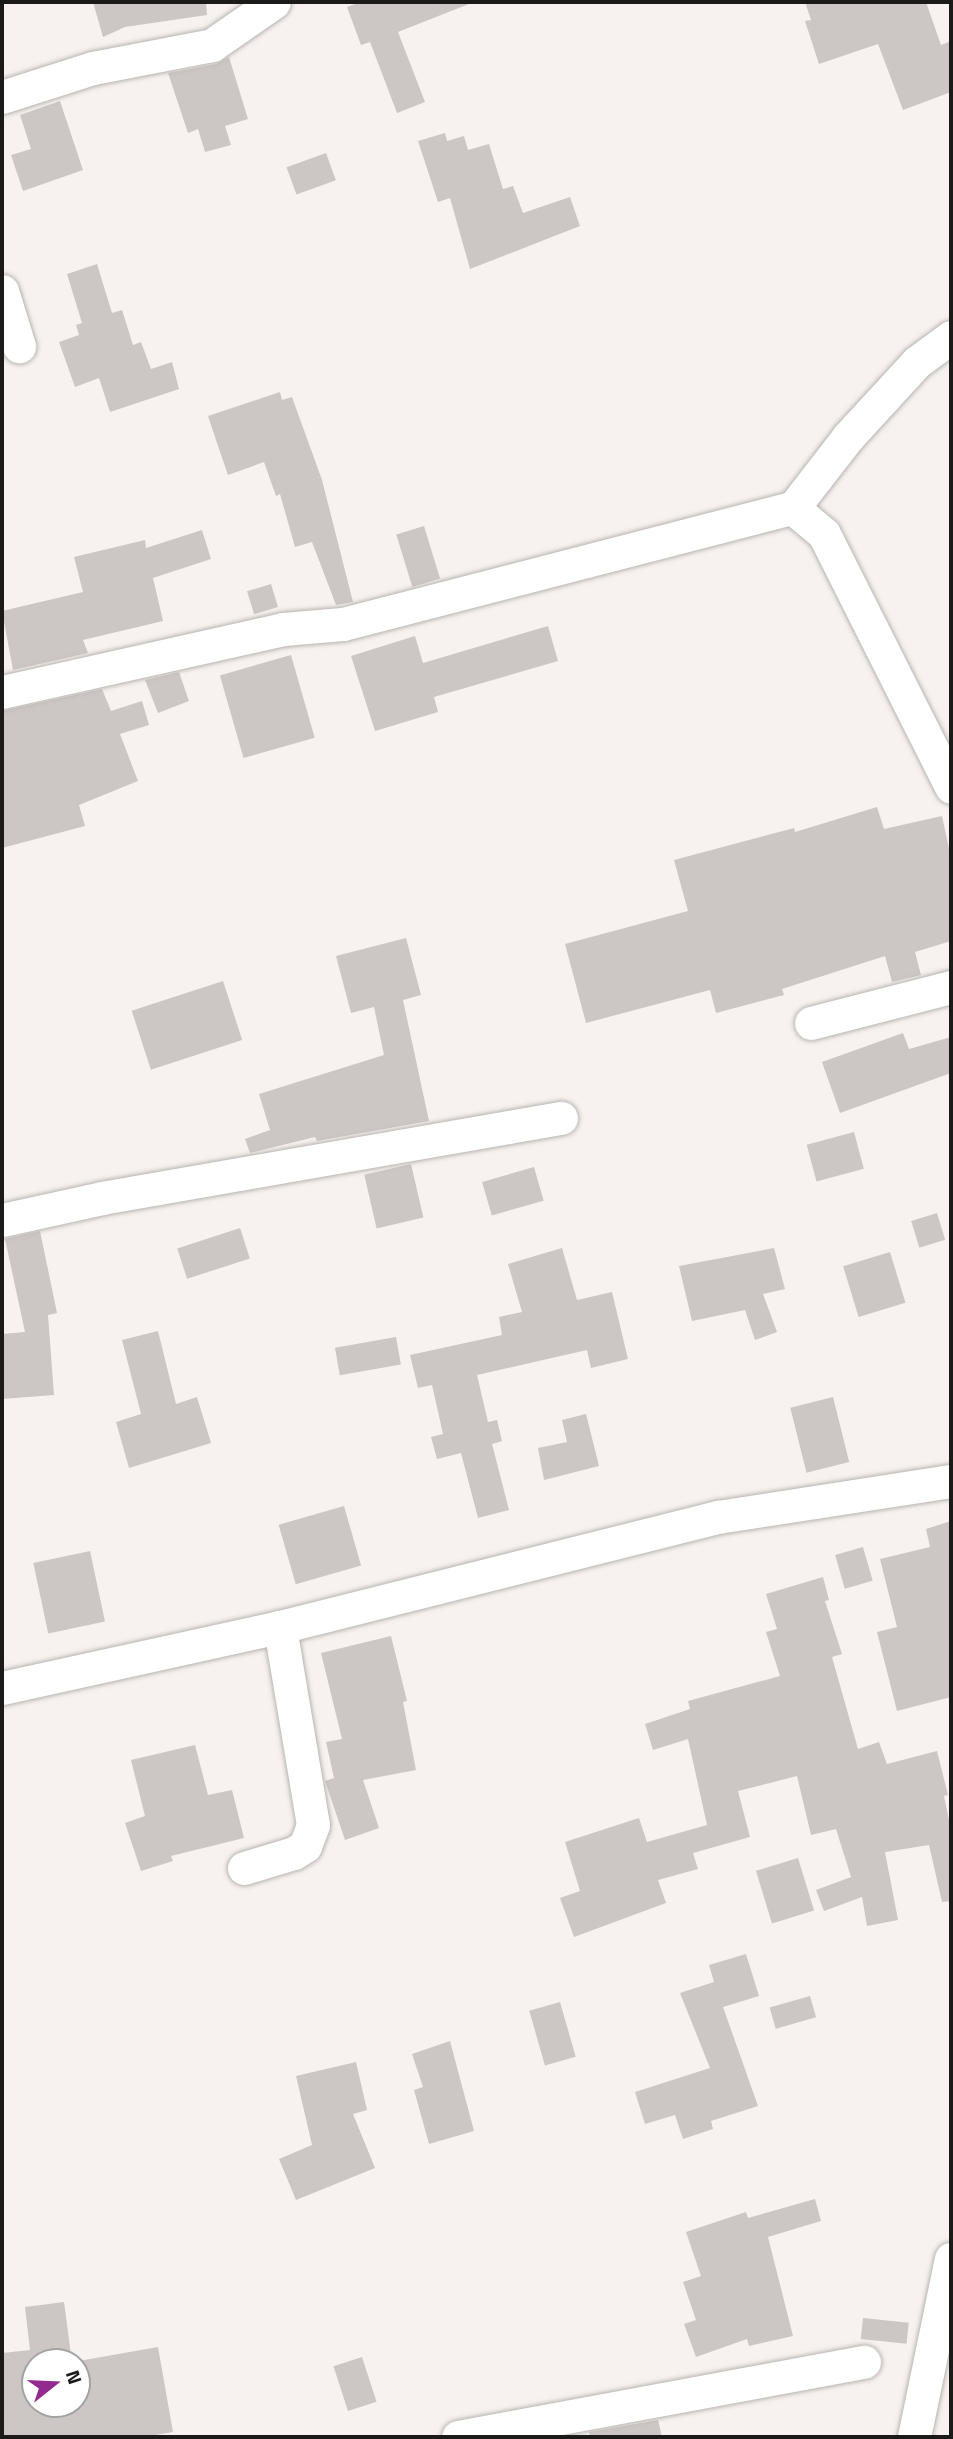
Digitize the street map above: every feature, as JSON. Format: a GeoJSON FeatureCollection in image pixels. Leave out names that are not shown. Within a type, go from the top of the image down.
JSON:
{"type":"FeatureCollection","features":[{"type":"Feature","properties":{"kind":"street"},"geometry":{"type":"LineString","coordinates":[[2,97],[93,68],[212,45],[274,2]]}},
{"type":"Feature","properties":{"kind":"street"},"geometry":{"type":"LineString","coordinates":[[2,291],[19,346]]}},
{"type":"Feature","properties":{"kind":"street"},"geometry":{"type":"LineString","coordinates":[[2,692],[283,629],[343,624],[793,508],[848,436],[917,362],[951,337]]}},
{"type":"Feature","properties":{"kind":"street"},"geometry":{"type":"LineString","coordinates":[[793,508],[824,534],[951,786]]}},
{"type":"Feature","properties":{"kind":"street"},"geometry":{"type":"LineString","coordinates":[[811,1023],[951,987]]}},
{"type":"Feature","properties":{"kind":"street"},"geometry":{"type":"LineString","coordinates":[[2,1220],[102,1198],[561,1118]]}},
{"type":"Feature","properties":{"kind":"street"},"geometry":{"type":"LineString","coordinates":[[2,1688],[280,1627],[718,1517],[951,1482]]}},
{"type":"Feature","properties":{"kind":"street"},"geometry":{"type":"LineString","coordinates":[[244,1868],[305,1846],[313,1825],[280,1627]]}},
{"type":"Feature","properties":{"kind":"street"},"geometry":{"type":"LineString","coordinates":[[915,2437],[951,2259]]}},
{"type":"Feature","properties":{"kind":"street"},"geometry":{"type":"LineString","coordinates":[[457,2437],[864,2362]]}},
{"type":"Feature","properties":{"kind":"building"},"geometry":{"type":"Polygon","coordinates":[[[93,2],[206,2],[207,15],[125,27],[103,37],[93,2]]]}},
{"type":"Feature","properties":{"kind":"building"},"geometry":{"type":"Polygon","coordinates":[[[361,2],[474,2],[398,32],[425,102],[397,113],[370,42],[361,45],[347,7],[361,2]]]}},
{"type":"Feature","properties":{"kind":"building"},"geometry":{"type":"Polygon","coordinates":[[[805,2],[926,2],[941,45],[951,41],[951,92],[903,110],[878,44],[819,64],[805,21],[811,20],[805,2]]]}},
{"type":"Feature","properties":{"kind":"building"},"geometry":{"type":"Polygon","coordinates":[[[229,57],[248,119],[225,126],[231,145],[205,152],[198,129],[188,133],[168,73],[216,64],[229,57]]]}},
{"type":"Feature","properties":{"kind":"building"},"geometry":{"type":"Polygon","coordinates":[[[60,101],[83,170],[23,191],[11,155],[31,149],[20,115],[60,101]]]}},
{"type":"Feature","properties":{"kind":"building"},"geometry":{"type":"Polygon","coordinates":[[[445,133],[447,141],[464,136],[468,150],[489,144],[503,189],[513,186],[523,213],[570,197],[580,226],[470,269],[450,198],[438,202],[418,141],[445,133]]]}},
{"type":"Feature","properties":{"kind":"building"},"geometry":{"type":"Polygon","coordinates":[[[326,153],[336,180],[296,195],[287,167],[326,153]]]}},
{"type":"Feature","properties":{"kind":"building"},"geometry":{"type":"Polygon","coordinates":[[[97,264],[112,313],[122,310],[133,345],[141,342],[151,369],[172,362],[179,389],[110,412],[99,378],[75,387],[59,342],[79,335],[76,325],[82,323],[67,274],[97,264]]]}},
{"type":"Feature","properties":{"kind":"building"},"geometry":{"type":"Polygon","coordinates":[[[280,392],[282,400],[292,397],[322,480],[353,602],[336,605],[312,542],[295,547],[280,494],[276,496],[264,462],[228,475],[208,416],[280,392]]]}},
{"type":"Feature","properties":{"kind":"building"},"geometry":{"type":"Polygon","coordinates":[[[424,526],[440,579],[412,587],[396,534],[424,526]]]}},
{"type":"Feature","properties":{"kind":"building"},"geometry":{"type":"Polygon","coordinates":[[[202,530],[211,559],[153,578],[163,621],[83,640],[88,653],[13,670],[2,611],[83,592],[74,557],[145,540],[146,548],[202,530]]]}},
{"type":"Feature","properties":{"kind":"building"},"geometry":{"type":"Polygon","coordinates":[[[271,584],[278,607],[254,614],[247,591],[271,584]]]}},
{"type":"Feature","properties":{"kind":"building"},"geometry":{"type":"Polygon","coordinates":[[[548,626],[558,661],[434,697],[438,712],[375,731],[351,656],[415,636],[423,663],[548,626]]]}},
{"type":"Feature","properties":{"kind":"building"},"geometry":{"type":"Polygon","coordinates":[[[291,655],[315,738],[244,758],[220,675],[291,655]]]}},
{"type":"Feature","properties":{"kind":"building"},"geometry":{"type":"Polygon","coordinates":[[[179,672],[189,701],[158,713],[145,680],[179,672]]]}},
{"type":"Feature","properties":{"kind":"building"},"geometry":{"type":"Polygon","coordinates":[[[102,689],[111,711],[142,701],[149,725],[120,734],[138,781],[79,805],[85,826],[2,848],[2,711],[102,689]]]}},
{"type":"Feature","properties":{"kind":"building"},"geometry":{"type":"Polygon","coordinates":[[[877,807],[884,829],[942,816],[951,858],[951,941],[915,952],[921,975],[892,982],[885,956],[782,989],[784,995],[716,1013],[710,990],[586,1023],[565,944],[688,911],[674,860],[794,828],[795,832],[877,807]]]}},
{"type":"Feature","properties":{"kind":"building"},"geometry":{"type":"Polygon","coordinates":[[[406,938],[421,995],[403,1000],[429,1121],[317,1141],[315,1137],[250,1153],[245,1139],[270,1130],[259,1094],[384,1055],[374,1007],[351,1013],[336,956],[406,938]]]}},
{"type":"Feature","properties":{"kind":"building"},"geometry":{"type":"Polygon","coordinates":[[[223,981],[242,1040],[151,1070],[132,1011],[223,981]]]}},
{"type":"Feature","properties":{"kind":"building"},"geometry":{"type":"Polygon","coordinates":[[[903,1033],[909,1049],[951,1037],[951,1073],[840,1113],[822,1062],[903,1033]]]}},
{"type":"Feature","properties":{"kind":"building"},"geometry":{"type":"Polygon","coordinates":[[[854,1132],[864,1169],[817,1181],[807,1145],[854,1132]]]}},
{"type":"Feature","properties":{"kind":"building"},"geometry":{"type":"Polygon","coordinates":[[[411,1164],[423,1218],[377,1228],[364,1175],[411,1164]]]}},
{"type":"Feature","properties":{"kind":"building"},"geometry":{"type":"Polygon","coordinates":[[[534,1167],[544,1201],[492,1216],[482,1182],[534,1167]]]}},
{"type":"Feature","properties":{"kind":"building"},"geometry":{"type":"Polygon","coordinates":[[[937,1213],[945,1240],[919,1248],[911,1221],[937,1213]]]}},
{"type":"Feature","properties":{"kind":"building"},"geometry":{"type":"Polygon","coordinates":[[[240,1228],[250,1258],[187,1279],[177,1248],[240,1228]]]}},
{"type":"Feature","properties":{"kind":"building"},"geometry":{"type":"Polygon","coordinates":[[[40,1231],[57,1313],[48,1315],[54,1395],[2,1399],[2,1334],[25,1332],[5,1239],[40,1231]]]}},
{"type":"Feature","properties":{"kind":"building"},"geometry":{"type":"Polygon","coordinates":[[[562,1248],[577,1300],[612,1292],[628,1359],[591,1368],[587,1350],[477,1375],[488,1422],[497,1420],[502,1441],[492,1444],[509,1510],[478,1518],[461,1453],[437,1459],[431,1437],[443,1434],[432,1385],[418,1388],[410,1355],[502,1335],[499,1317],[522,1312],[508,1264],[562,1248]]]}},
{"type":"Feature","properties":{"kind":"building"},"geometry":{"type":"Polygon","coordinates":[[[774,1248],[785,1289],[763,1294],[777,1332],[755,1340],[745,1310],[692,1321],[679,1266],[774,1248]]]}},
{"type":"Feature","properties":{"kind":"building"},"geometry":{"type":"Polygon","coordinates":[[[890,1252],[905,1303],[859,1317],[843,1266],[890,1252]]]}},
{"type":"Feature","properties":{"kind":"building"},"geometry":{"type":"Polygon","coordinates":[[[158,1331],[176,1404],[197,1397],[211,1443],[129,1468],[116,1422],[141,1414],[122,1340],[158,1331]]]}},
{"type":"Feature","properties":{"kind":"building"},"geometry":{"type":"Polygon","coordinates":[[[396,1337],[401,1365],[340,1375],[335,1348],[396,1337]]]}},
{"type":"Feature","properties":{"kind":"building"},"geometry":{"type":"Polygon","coordinates":[[[833,1397],[849,1462],[807,1473],[790,1408],[833,1397]]]}},
{"type":"Feature","properties":{"kind":"building"},"geometry":{"type":"Polygon","coordinates":[[[586,1414],[599,1466],[544,1480],[538,1448],[567,1442],[562,1420],[586,1414]]]}},
{"type":"Feature","properties":{"kind":"building"},"geometry":{"type":"Polygon","coordinates":[[[344,1506],[361,1566],[296,1584],[279,1525],[344,1506]]]}},
{"type":"Feature","properties":{"kind":"building"},"geometry":{"type":"Polygon","coordinates":[[[951,1521],[951,1697],[897,1711],[877,1632],[897,1627],[880,1559],[930,1547],[926,1529],[951,1521]]]}},
{"type":"Feature","properties":{"kind":"building"},"geometry":{"type":"Polygon","coordinates":[[[863,1547],[873,1581],[845,1589],[835,1555],[863,1547]]]}},
{"type":"Feature","properties":{"kind":"building"},"geometry":{"type":"Polygon","coordinates":[[[90,1551],[105,1621],[48,1633],[33,1563],[90,1551]]]}},
{"type":"Feature","properties":{"kind":"building"},"geometry":{"type":"Polygon","coordinates":[[[823,1577],[829,1600],[825,1601],[842,1654],[832,1657],[858,1749],[879,1742],[887,1764],[937,1751],[948,1795],[944,1796],[951,1830],[951,1901],[942,1902],[929,1845],[885,1852],[898,1920],[867,1926],[862,1897],[824,1911],[816,1890],[851,1877],[836,1829],[811,1835],[797,1776],[738,1791],[750,1837],[693,1853],[698,1869],[658,1880],[666,1903],[574,1937],[560,1898],[580,1891],[565,1842],[639,1818],[647,1842],[707,1825],[688,1739],[653,1750],[645,1724],[690,1709],[688,1701],[780,1676],[766,1632],[777,1629],[766,1594],[823,1577]]]}},
{"type":"Feature","properties":{"kind":"building"},"geometry":{"type":"Polygon","coordinates":[[[391,1636],[407,1701],[403,1702],[416,1770],[363,1780],[379,1828],[345,1840],[325,1781],[334,1778],[326,1742],[342,1739],[321,1653],[391,1636]]]}},
{"type":"Feature","properties":{"kind":"building"},"geometry":{"type":"Polygon","coordinates":[[[195,1745],[208,1795],[232,1790],[244,1838],[171,1856],[173,1861],[141,1871],[125,1823],[145,1816],[131,1760],[195,1745]]]}},
{"type":"Feature","properties":{"kind":"building"},"geometry":{"type":"Polygon","coordinates":[[[798,1858],[814,1911],[772,1923],[756,1871],[798,1858]]]}},
{"type":"Feature","properties":{"kind":"building"},"geometry":{"type":"Polygon","coordinates":[[[746,1954],[759,1996],[723,2007],[758,2106],[711,2121],[713,2129],[683,2139],[675,2115],[645,2124],[635,2092],[710,2068],[680,1993],[714,1982],[709,1965],[746,1954]]]}},
{"type":"Feature","properties":{"kind":"building"},"geometry":{"type":"Polygon","coordinates":[[[810,1996],[816,2017],[776,2029],[770,2008],[810,1996]]]}},
{"type":"Feature","properties":{"kind":"building"},"geometry":{"type":"Polygon","coordinates":[[[560,2002],[576,2057],[545,2066],[529,2011],[560,2002]]]}},
{"type":"Feature","properties":{"kind":"building"},"geometry":{"type":"Polygon","coordinates":[[[450,2041],[474,2131],[429,2144],[414,2090],[423,2087],[412,2054],[450,2041]]]}},
{"type":"Feature","properties":{"kind":"building"},"geometry":{"type":"Polygon","coordinates":[[[356,2062],[367,2110],[353,2114],[375,2168],[296,2200],[279,2159],[312,2145],[296,2076],[356,2062]]]}},
{"type":"Feature","properties":{"kind":"building"},"geometry":{"type":"Polygon","coordinates":[[[815,2199],[821,2221],[768,2237],[793,2336],[749,2346],[747,2339],[696,2357],[684,2324],[696,2320],[683,2282],[701,2276],[686,2232],[746,2212],[748,2218],[815,2199]]]}},
{"type":"Feature","properties":{"kind":"building"},"geometry":{"type":"Polygon","coordinates":[[[64,2302],[70,2348],[30,2348],[25,2307],[64,2302]]]}},
{"type":"Feature","properties":{"kind":"building"},"geometry":{"type":"Polygon","coordinates":[[[863,2318],[909,2323],[907,2344],[861,2339],[863,2318]]]}},
{"type":"Feature","properties":{"kind":"building"},"geometry":{"type":"Polygon","coordinates":[[[158,2347],[173,2432],[144,2437],[2,2437],[2,2353],[21,2351],[21,2418],[91,2418],[91,2359],[158,2347]]]}},
{"type":"Feature","properties":{"kind":"building"},"geometry":{"type":"Polygon","coordinates":[[[362,2357],[377,2402],[348,2411],[333,2366],[362,2357]]]}},
{"type":"Feature","properties":{"kind":"building"},"geometry":{"type":"Polygon","coordinates":[[[658,2420],[662,2437],[590,2437],[589,2432],[658,2420]]]}}]}
